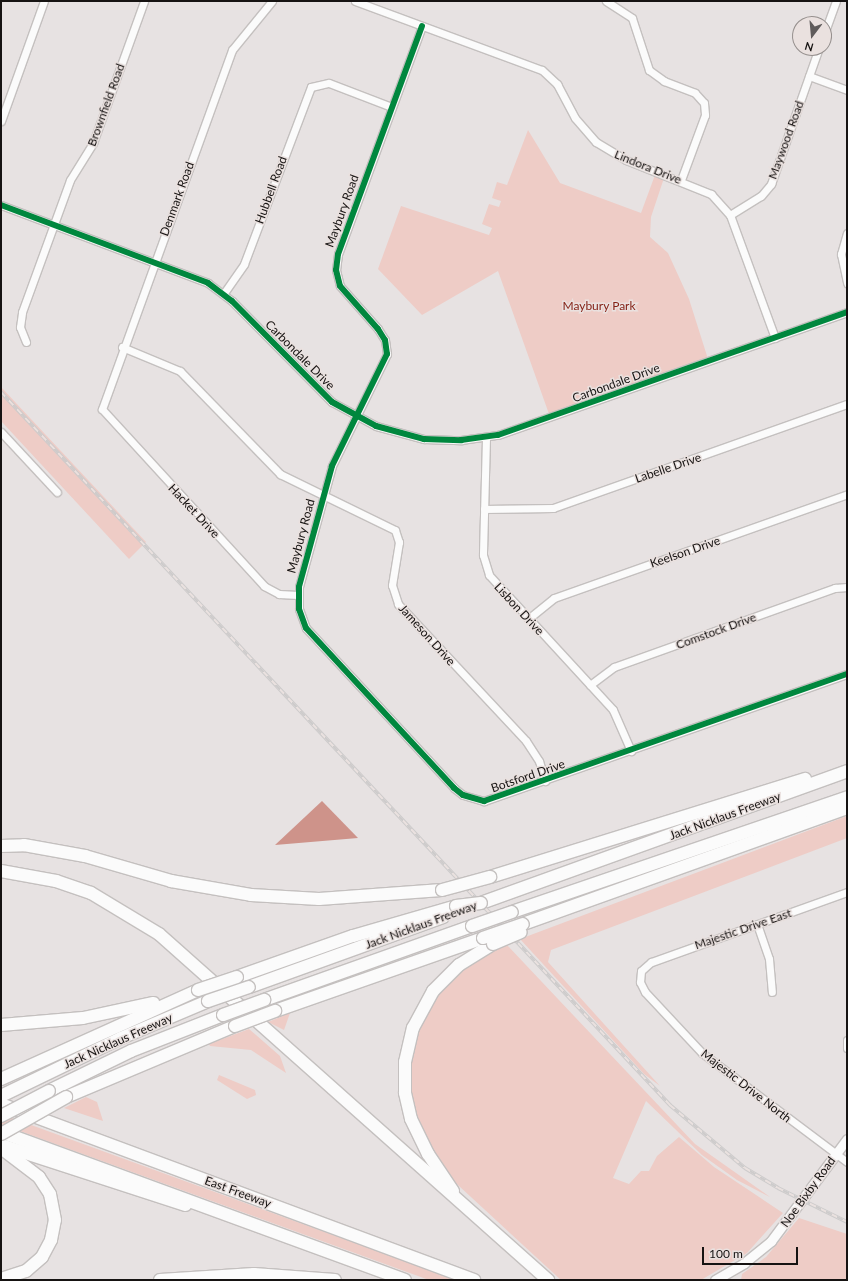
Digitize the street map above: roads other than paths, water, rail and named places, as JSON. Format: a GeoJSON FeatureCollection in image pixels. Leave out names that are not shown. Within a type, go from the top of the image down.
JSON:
{"type":"FeatureCollection","features":[{"type":"Feature","properties":{"kind":"highway"},"geometry":{"type":"LineString","coordinates":[[1,846],[24,845],[85,856],[171,881],[251,895],[319,899],[442,890],[490,877],[847,767]]}},
{"type":"Feature","properties":{"kind":"highway","name":"Jack Nicklaus Freeway"},"geometry":{"type":"LineString","coordinates":[[1,1096],[26,1083],[208,1002],[457,909],[481,903],[847,771]]}},
{"type":"Feature","properties":{"kind":"highway","name":"Jack Nicklaus Freeway"},"geometry":{"type":"LineString","coordinates":[[1,1116],[49,1090],[131,1051],[223,1015],[512,912],[847,797]]}},
{"type":"Feature","properties":{"kind":"highway"},"geometry":{"type":"LineString","coordinates":[[1,1133],[66,1097],[234,1026],[275,1011],[488,941],[594,900],[847,808]]}},
{"type":"Feature","properties":{"kind":"highway"},"geometry":{"type":"LineString","coordinates":[[1,871],[74,886],[139,920],[548,1280]]}},
{"type":"Feature","properties":{"kind":"highway"},"geometry":{"type":"LineString","coordinates":[[1,1025],[83,1018],[198,990],[353,936],[457,909]]}},
{"type":"Feature","properties":{"kind":"highway"},"geometry":{"type":"LineString","coordinates":[[461,1204],[428,1154],[411,1119],[405,1093],[405,1062],[413,1028],[433,991],[459,965],[488,941]]}},
{"type":"Feature","properties":{"kind":"highway"},"geometry":{"type":"LineString","coordinates":[[5,1077],[198,990]]}},
{"type":"Feature","properties":{"kind":"highway","name":"East Freeway"},"geometry":{"type":"LineString","coordinates":[[1,1104],[474,1280]]}},
{"type":"Feature","properties":{"kind":"highway","name":"East Freeway"},"geometry":{"type":"LineString","coordinates":[[1,1133],[405,1280]]}},
{"type":"Feature","properties":{"kind":"highway"},"geometry":{"type":"LineString","coordinates":[[1,1145],[164,1201],[224,1213]]}},
{"type":"Feature","properties":{"kind":"highway"},"geometry":{"type":"LineString","coordinates":[[1,1148],[39,1177],[50,1194],[55,1220],[51,1240],[42,1257],[26,1271],[1,1279]]}},
{"type":"Feature","properties":{"kind":"highway"},"geometry":{"type":"LineString","coordinates":[[160,1280],[254,1274],[335,1280]]}},
{"type":"Feature","properties":{"kind":"street"},"geometry":{"type":"LineString","coordinates":[[1,121],[44,1]]}},
{"type":"Feature","properties":{"kind":"street","name":"Brownfield Road"},"geometry":{"type":"LineString","coordinates":[[26,342],[21,317],[70,180],[93,143],[144,1]]}},
{"type":"Feature","properties":{"kind":"street","name":"Denmark Road"},"geometry":{"type":"LineString","coordinates":[[102,409],[122,347],[232,50],[272,1]]}},
{"type":"Feature","properties":{"kind":"street","name":"Lindora Drive"},"geometry":{"type":"LineString","coordinates":[[355,1],[542,70],[557,84],[575,118],[596,142],[626,160],[681,180],[711,194],[730,214],[775,338]]}},
{"type":"Feature","properties":{"kind":"street"},"geometry":{"type":"LineString","coordinates":[[606,1],[632,18],[649,70],[664,81],[695,93],[704,103],[705,115],[681,180]]}},
{"type":"Feature","properties":{"kind":"street"},"geometry":{"type":"LineString","coordinates":[[831,16],[836,1]]}},
{"type":"Feature","properties":{"kind":"street","name":"Maybury Road"},"geometry":{"type":"LineString","coordinates":[[298,595],[336,456],[383,366],[387,350],[378,330],[340,286],[336,263],[422,26]]}},
{"type":"Feature","properties":{"kind":"street","name":"Maywood Road"},"geometry":{"type":"LineString","coordinates":[[730,214],[761,196],[771,184],[816,56]]}},
{"type":"Feature","properties":{"kind":"street"},"geometry":{"type":"LineString","coordinates":[[809,76],[847,90]]}},
{"type":"Feature","properties":{"kind":"street","name":"Hubbell Road"},"geometry":{"type":"LineString","coordinates":[[224,293],[244,264],[306,96],[314,85],[330,83],[392,107]]}},
{"type":"Feature","properties":{"kind":"street","name":"Carbondale Drive"},"geometry":{"type":"LineString","coordinates":[[1,205],[54,223],[196,277],[224,293],[321,393],[356,416],[411,437],[486,438],[537,423],[847,312]]}},
{"type":"Feature","properties":{"kind":"street"},"geometry":{"type":"LineString","coordinates":[[847,232],[841,261],[847,283]]}},
{"type":"Feature","properties":{"kind":"street","name":"Jameson Drive"},"geometry":{"type":"LineString","coordinates":[[122,347],[180,371],[269,466],[288,480],[395,530],[399,542],[392,585],[398,604],[526,741],[539,761],[545,781]]}},
{"type":"Feature","properties":{"kind":"street","name":"Labelle Drive"},"geometry":{"type":"LineString","coordinates":[[484,509],[553,508],[847,404]]}},
{"type":"Feature","properties":{"kind":"street","name":"Hacket Drive"},"geometry":{"type":"LineString","coordinates":[[102,409],[264,586],[279,594],[298,595]]}},
{"type":"Feature","properties":{"kind":"street"},"geometry":{"type":"LineString","coordinates":[[1,432],[57,492]]}},
{"type":"Feature","properties":{"kind":"street","name":"Lisbon Drive"},"geometry":{"type":"LineString","coordinates":[[486,438],[484,509],[486,569],[528,619],[618,717],[631,751]]}},
{"type":"Feature","properties":{"kind":"street","name":"Keelson Drive"},"geometry":{"type":"LineString","coordinates":[[528,619],[554,598],[847,494]]}},
{"type":"Feature","properties":{"kind":"street","name":"Comstock Drive"},"geometry":{"type":"LineString","coordinates":[[590,685],[614,667],[835,588],[847,587]]}},
{"type":"Feature","properties":{"kind":"street","name":"Botsford Drive"},"geometry":{"type":"LineString","coordinates":[[298,595],[301,617],[312,637],[463,795],[494,800],[847,674]]}},
{"type":"Feature","properties":{"kind":"street","name":"Majestic Drive East"},"geometry":{"type":"LineString","coordinates":[[641,971],[651,962],[847,892]]}},
{"type":"Feature","properties":{"kind":"street"},"geometry":{"type":"LineString","coordinates":[[757,924],[769,959],[772,992]]}},
{"type":"Feature","properties":{"kind":"street","name":"Majestic Drive North"},"geometry":{"type":"LineString","coordinates":[[641,971],[640,982],[644,992],[702,1053],[847,1162]]}},
{"type":"Feature","properties":{"kind":"street"},"geometry":{"type":"LineString","coordinates":[[847,1040],[847,1048]]}},
{"type":"Feature","properties":{"kind":"street","name":"Noe Bixby Road"},"geometry":{"type":"LineString","coordinates":[[714,1280],[730,1272],[771,1241],[847,1139]]}},
{"type":"Feature","properties":{"kind":"railway"},"geometry":{"type":"LineString","coordinates":[[1,392],[670,1105],[745,1168],[778,1188],[847,1222]]}},
{"type":"Feature","properties":{"kind":"park label","name":"Maybury Park"},"geometry":{"type":"Point","coordinates":[599,306]}}]}
